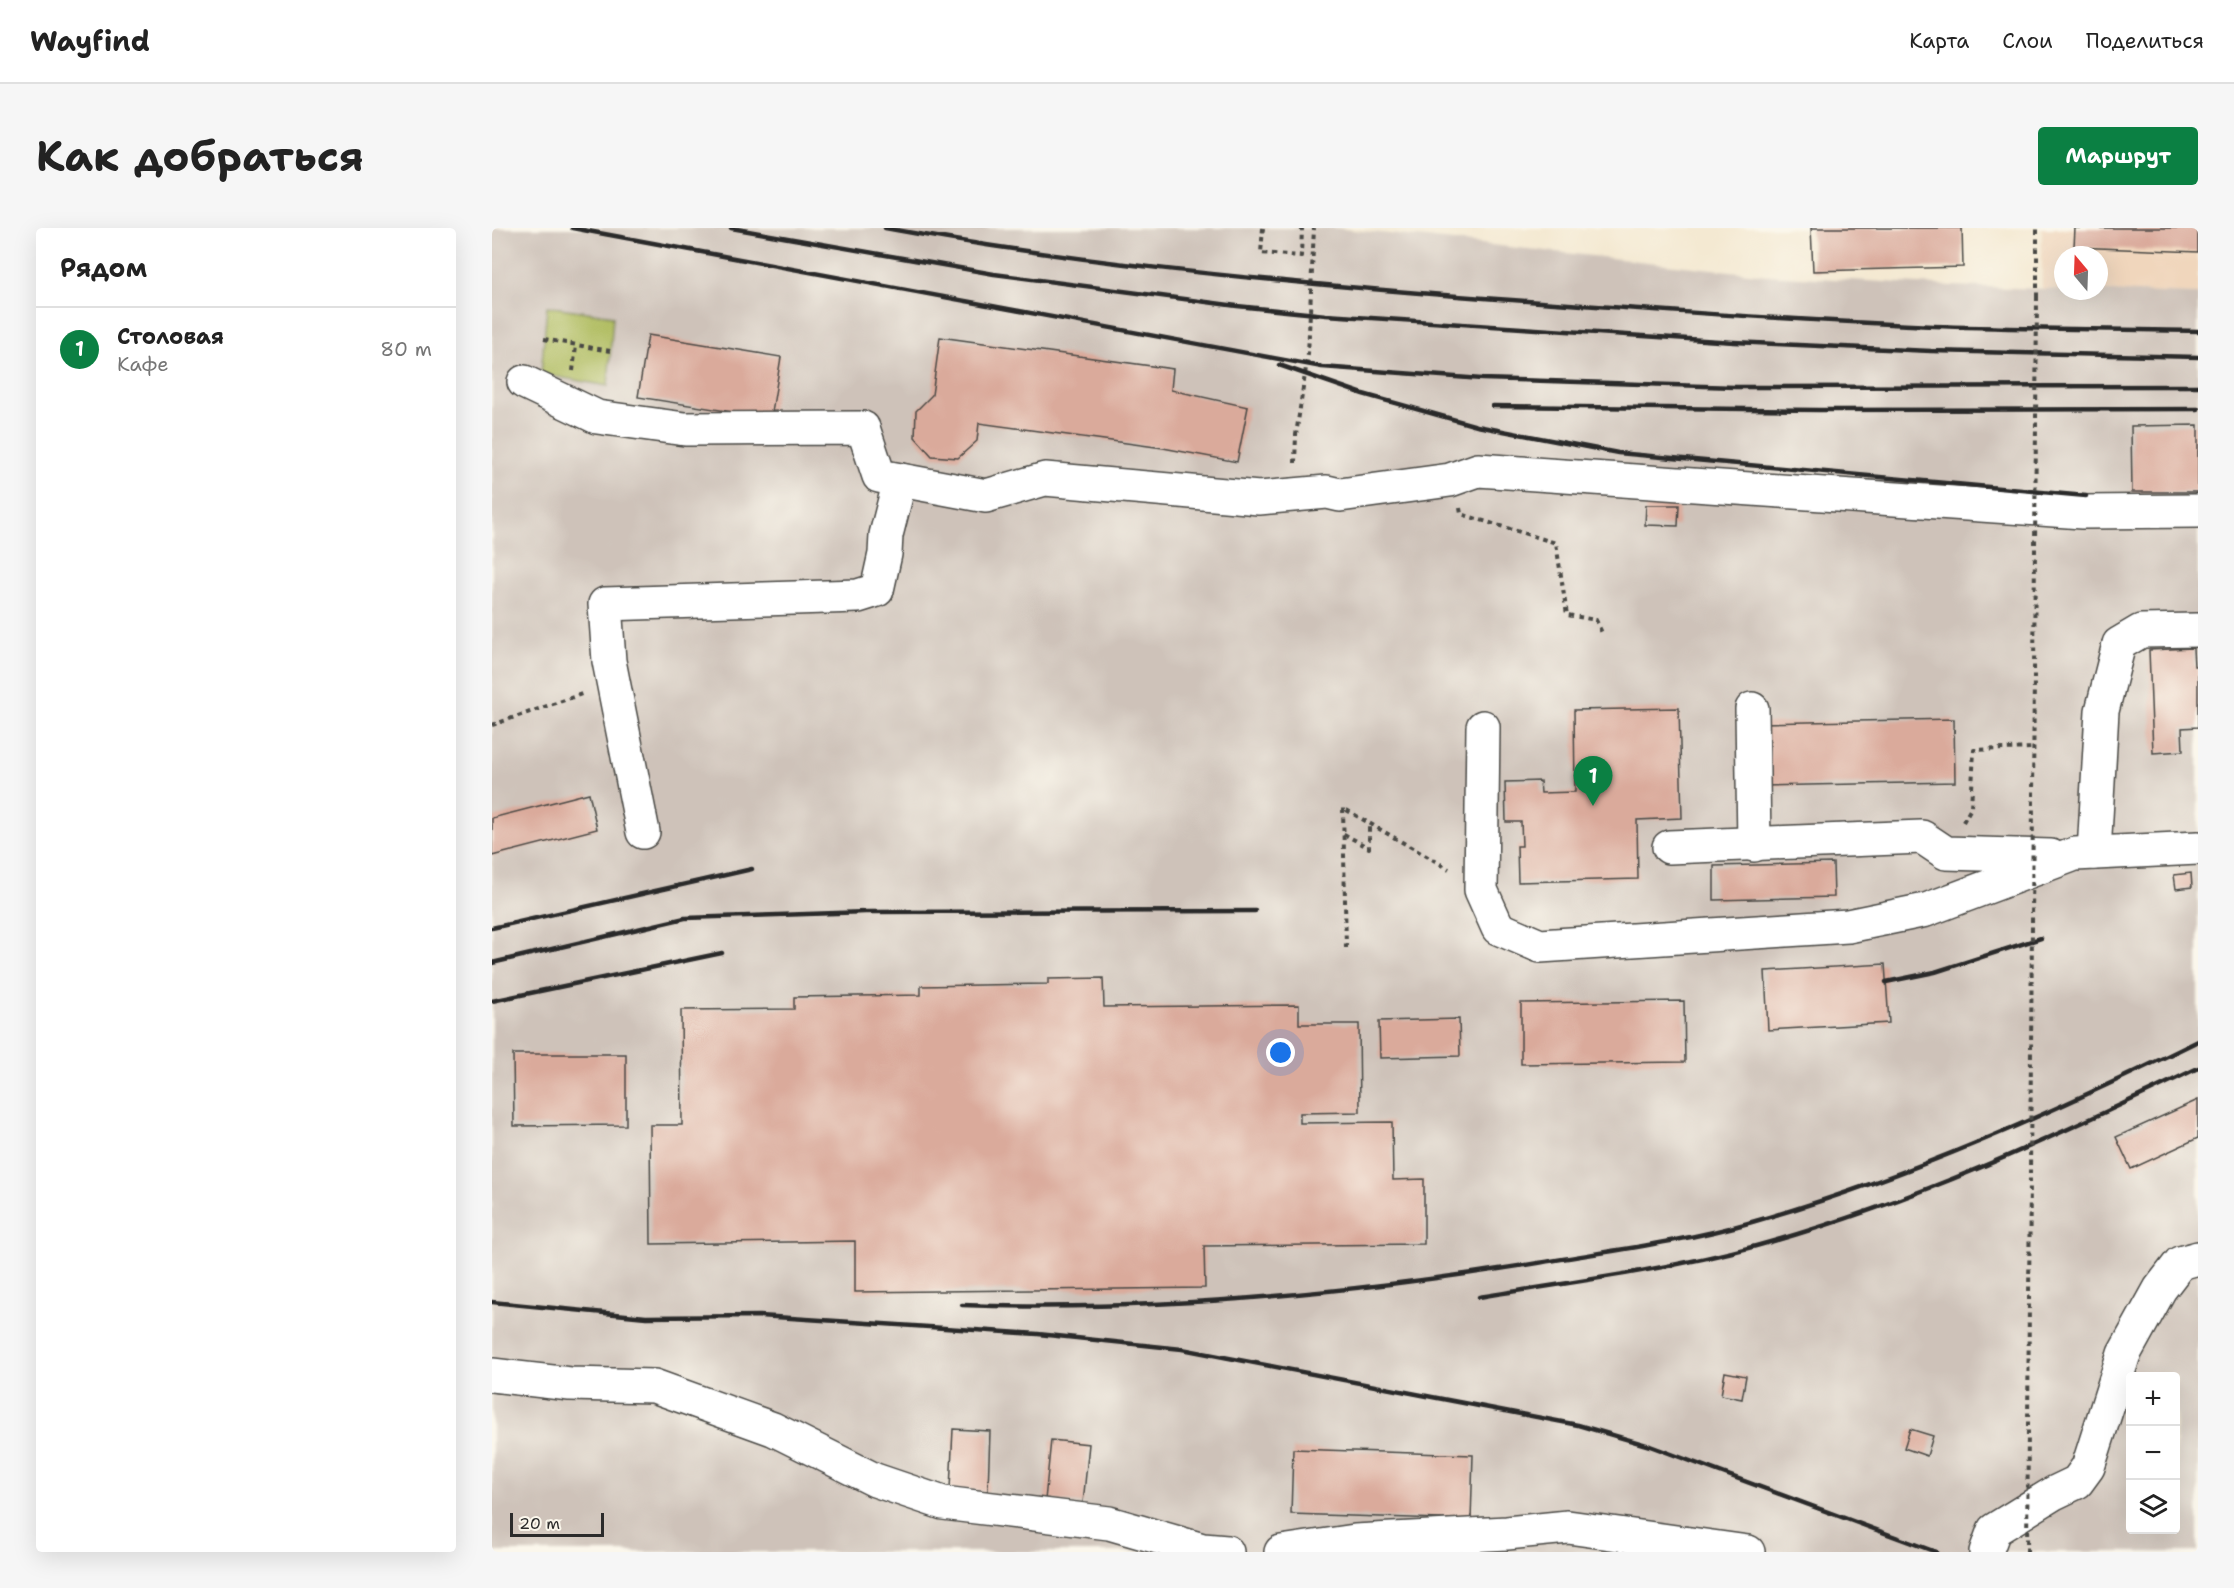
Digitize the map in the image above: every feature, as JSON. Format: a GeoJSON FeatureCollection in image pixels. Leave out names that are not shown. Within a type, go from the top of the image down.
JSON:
{"type":"FeatureCollection","features":[{"type":"Feature","properties":{"kind":"lane"},"geometry":{"type":"LineString","coordinates":[[524,382],[597,417],[630,422],[685,429],[862,428],[879,476],[986,496],[1045,479],[1259,498],[1327,492],[1340,495],[1450,480],[1478,470],[2082,512],[2198,511]]}},
{"type":"Feature","properties":{"kind":"lane"},"geometry":{"type":"LineString","coordinates":[[643,832],[607,645],[605,604],[858,596],[877,590],[885,554],[886,535],[900,480]]}},
{"type":"Feature","properties":{"kind":"lane"},"geometry":{"type":"LineString","coordinates":[[2081,855],[2102,711],[2119,644],[2141,631],[2198,630]]}},
{"type":"Feature","properties":{"kind":"lane"},"geometry":{"type":"LineString","coordinates":[[1752,710],[1754,845]]}},
{"type":"Feature","properties":{"kind":"lane"},"geometry":{"type":"LineString","coordinates":[[1483,727],[1481,890],[1498,928],[1540,946],[1848,926],[1926,910],[2081,855]]}},
{"type":"Feature","properties":{"kind":"lane"},"geometry":{"type":"LineString","coordinates":[[1669,846],[1754,845],[1922,837],[1946,853],[2081,855],[2198,848]]}},
{"type":"Feature","properties":{"kind":"lane"},"geometry":{"type":"LineString","coordinates":[[1986,1552],[1994,1530],[2054,1492],[2077,1482],[2088,1467],[2124,1354],[2160,1289],[2180,1263],[2198,1258]]}},
{"type":"Feature","properties":{"kind":"lane"},"geometry":{"type":"LineString","coordinates":[[492,1375],[570,1384],[654,1386],[773,1429],[875,1480],[944,1503],[1109,1523],[1203,1550],[1227,1552]]}},
{"type":"Feature","properties":{"kind":"lane"},"geometry":{"type":"LineString","coordinates":[[1281,1552],[1355,1541],[1507,1533],[1568,1527],[1748,1552]]}},
{"type":"Feature","properties":{"kind":"path"},"geometry":{"type":"LineString","coordinates":[[1263,228],[1261,253],[1300,256],[1302,228]]}},
{"type":"Feature","properties":{"kind":"path"},"geometry":{"type":"LineString","coordinates":[[1295,466],[1296,435],[1308,354],[1314,228]]}},
{"type":"Feature","properties":{"kind":"path"},"geometry":{"type":"LineString","coordinates":[[2027,1552],[2037,228]]}},
{"type":"Feature","properties":{"kind":"path"},"geometry":{"type":"LineString","coordinates":[[544,339],[610,351]]}},
{"type":"Feature","properties":{"kind":"path"},"geometry":{"type":"LineString","coordinates":[[572,380],[576,345]]}},
{"type":"Feature","properties":{"kind":"path"},"geometry":{"type":"LineString","coordinates":[[1450,480],[1459,497],[1461,514],[1556,543],[1567,615],[1596,620],[1603,635]]}},
{"type":"Feature","properties":{"kind":"path"},"geometry":{"type":"LineString","coordinates":[[492,725],[614,682]]}},
{"type":"Feature","properties":{"kind":"path"},"geometry":{"type":"LineString","coordinates":[[1971,808],[1974,750],[2034,748]]}},
{"type":"Feature","properties":{"kind":"path"},"geometry":{"type":"LineString","coordinates":[[1346,948],[1343,808],[1450,870]]}},
{"type":"Feature","properties":{"kind":"path"},"geometry":{"type":"LineString","coordinates":[[1343,834],[1369,848],[1369,823]]}},
{"type":"Feature","properties":{"kind":"shaded area"},"geometry":{"type":"Polygon","coordinates":[[[492,228],[1335,228],[1767,275],[1951,286],[2054,289],[2054,300],[2108,300],[2108,291],[2198,294],[2198,1552],[492,1552],[492,228]]]}},
{"type":"Feature","properties":{"kind":"shaded area"},"geometry":{"type":"Polygon","coordinates":[[[2042,228],[2198,228],[2198,294],[2108,291],[2108,246],[2054,246],[2054,290],[2042,289],[2042,228]]]}},
{"type":"Feature","properties":{"kind":"green space"},"geometry":{"type":"Polygon","coordinates":[[[547,306],[613,316],[608,386],[541,374],[547,306]]]}},
{"type":"Feature","properties":{"kind":"building"},"geometry":{"type":"Polygon","coordinates":[[[1811,228],[1962,228],[1963,267],[1813,271],[1811,228]]]}},
{"type":"Feature","properties":{"kind":"building"},"geometry":{"type":"Polygon","coordinates":[[[2075,228],[2198,228],[2198,252],[2074,246],[2075,228]]]}},
{"type":"Feature","properties":{"kind":"building"},"geometry":{"type":"Polygon","coordinates":[[[648,335],[781,357],[771,418],[638,397],[648,335]]]}},
{"type":"Feature","properties":{"kind":"building"},"geometry":{"type":"Polygon","coordinates":[[[940,337],[1173,369],[1171,390],[1248,407],[1237,462],[1163,448],[979,423],[977,441],[958,458],[932,456],[915,437],[916,411],[932,395],[940,337]]]}},
{"type":"Feature","properties":{"kind":"building"},"geometry":{"type":"Polygon","coordinates":[[[2198,425],[2198,492],[2132,492],[2131,426],[2198,425]]]}},
{"type":"Feature","properties":{"kind":"building"},"geometry":{"type":"Polygon","coordinates":[[[1646,505],[1679,505],[1678,526],[1645,525],[1646,505]]]}},
{"type":"Feature","properties":{"kind":"building"},"geometry":{"type":"Polygon","coordinates":[[[2193,648],[2194,666],[2198,666],[2198,727],[2182,728],[2183,751],[2153,753],[2149,650],[2193,648]]]}},
{"type":"Feature","properties":{"kind":"building"},"geometry":{"type":"Polygon","coordinates":[[[1679,708],[1682,818],[1637,820],[1638,879],[1518,882],[1517,846],[1522,846],[1521,822],[1506,822],[1505,782],[1540,781],[1541,793],[1575,792],[1574,710],[1679,708]]]}},
{"type":"Feature","properties":{"kind":"building"},"geometry":{"type":"Polygon","coordinates":[[[1954,719],[1955,782],[1763,786],[1762,723],[1954,719]]]}},
{"type":"Feature","properties":{"kind":"building"},"geometry":{"type":"Polygon","coordinates":[[[589,793],[597,829],[492,856],[492,818],[589,793]]]}},
{"type":"Feature","properties":{"kind":"building"},"geometry":{"type":"Polygon","coordinates":[[[1833,863],[1834,897],[1714,900],[1714,866],[1833,863]]]}},
{"type":"Feature","properties":{"kind":"building"},"geometry":{"type":"Polygon","coordinates":[[[2191,873],[2192,887],[2176,889],[2174,875],[2191,873]]]}},
{"type":"Feature","properties":{"kind":"building"},"geometry":{"type":"Polygon","coordinates":[[[1885,964],[1889,1023],[1768,1030],[1765,971],[1885,964]]]}},
{"type":"Feature","properties":{"kind":"building"},"geometry":{"type":"Polygon","coordinates":[[[1103,978],[1104,1007],[1299,1005],[1299,1024],[1359,1024],[1360,1112],[1300,1113],[1300,1123],[1392,1122],[1393,1180],[1424,1179],[1424,1244],[1204,1246],[1205,1288],[855,1292],[855,1241],[651,1244],[650,1125],[682,1125],[681,1010],[794,1009],[794,997],[921,995],[921,986],[1048,984],[1048,979],[1103,978]]]}},
{"type":"Feature","properties":{"kind":"building"},"geometry":{"type":"Polygon","coordinates":[[[1684,1001],[1685,1062],[1521,1064],[1521,1003],[1684,1001]]]}},
{"type":"Feature","properties":{"kind":"building"},"geometry":{"type":"Polygon","coordinates":[[[1459,1019],[1460,1056],[1380,1058],[1379,1021],[1459,1019]]]}},
{"type":"Feature","properties":{"kind":"building"},"geometry":{"type":"Polygon","coordinates":[[[513,1054],[626,1054],[626,1125],[514,1126],[513,1054]]]}},
{"type":"Feature","properties":{"kind":"building"},"geometry":{"type":"Polygon","coordinates":[[[2198,1100],[2198,1138],[2131,1169],[2116,1137],[2198,1100]]]}},
{"type":"Feature","properties":{"kind":"building"},"geometry":{"type":"Polygon","coordinates":[[[1725,1372],[1746,1376],[1742,1399],[1721,1395],[1725,1372]]]}},
{"type":"Feature","properties":{"kind":"building"},"geometry":{"type":"Polygon","coordinates":[[[953,1429],[990,1431],[988,1491],[950,1489],[953,1429]]]}},
{"type":"Feature","properties":{"kind":"building"},"geometry":{"type":"Polygon","coordinates":[[[1910,1429],[1933,1436],[1927,1456],[1904,1448],[1910,1429]]]}},
{"type":"Feature","properties":{"kind":"building"},"geometry":{"type":"Polygon","coordinates":[[[1051,1440],[1089,1444],[1083,1503],[1045,1500],[1051,1440]]]}},
{"type":"Feature","properties":{"kind":"building"},"geometry":{"type":"Polygon","coordinates":[[[1293,1449],[1473,1455],[1471,1520],[1291,1514],[1293,1449]]]}},
{"type":"Feature","properties":{"kind":"railway"},"geometry":{"type":"LineString","coordinates":[[572,228],[1322,367],[1482,379],[1735,387],[2198,386]]}},
{"type":"Feature","properties":{"kind":"railway"},"geometry":{"type":"LineString","coordinates":[[731,228],[994,274],[1237,306],[1326,315],[1734,342],[1931,351],[2198,357]]}},
{"type":"Feature","properties":{"kind":"railway"},"geometry":{"type":"LineString","coordinates":[[885,228],[1024,251],[1164,269],[1444,295],[1872,323],[2198,331]]}},
{"type":"Feature","properties":{"kind":"railway"},"geometry":{"type":"LineString","coordinates":[[1279,365],[1363,394],[1477,426],[1618,453],[2086,496]]}},
{"type":"Feature","properties":{"kind":"railway"},"geometry":{"type":"LineString","coordinates":[[1493,406],[1819,410],[2198,409]]}},
{"type":"Feature","properties":{"kind":"railway"},"geometry":{"type":"LineString","coordinates":[[492,928],[752,869]]}},
{"type":"Feature","properties":{"kind":"railway"},"geometry":{"type":"LineString","coordinates":[[492,963],[685,918],[866,912],[1255,911]]}},
{"type":"Feature","properties":{"kind":"railway"},"geometry":{"type":"LineString","coordinates":[[1886,982],[1935,972],[2041,938]]}},
{"type":"Feature","properties":{"kind":"railway"},"geometry":{"type":"LineString","coordinates":[[492,1001],[722,953]]}},
{"type":"Feature","properties":{"kind":"railway"},"geometry":{"type":"LineString","coordinates":[[962,1305],[1107,1306],[1323,1292],[1466,1274],[1673,1241],[1726,1229],[1810,1205],[1923,1164],[2034,1118],[2198,1041]]}},
{"type":"Feature","properties":{"kind":"railway"},"geometry":{"type":"LineString","coordinates":[[1479,1297],[1688,1262],[1756,1246],[1813,1229],[1870,1210],[1981,1167],[2036,1144],[2198,1068]]}},
{"type":"Feature","properties":{"kind":"railway"},"geometry":{"type":"LineString","coordinates":[[492,1302],[646,1317],[760,1316],[1038,1334],[1182,1349],[1578,1425],[1650,1446],[1936,1552]]}},
{"type":"Feature","properties":{"kind":"place","name":"Столовая"},"geometry":{"type":"Point","coordinates":[1593,806]}}]}
